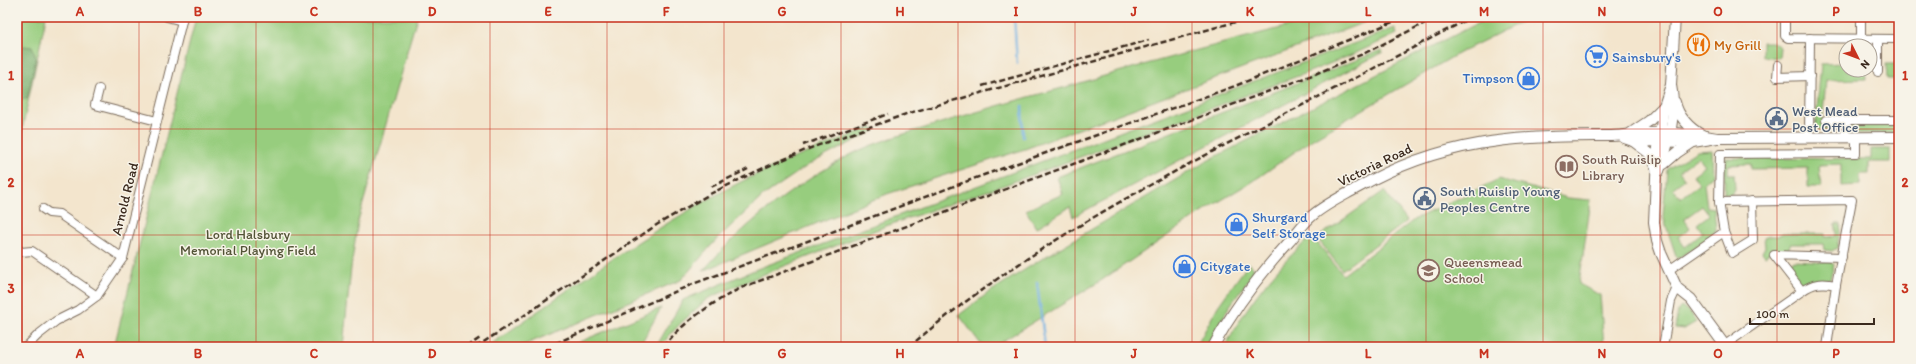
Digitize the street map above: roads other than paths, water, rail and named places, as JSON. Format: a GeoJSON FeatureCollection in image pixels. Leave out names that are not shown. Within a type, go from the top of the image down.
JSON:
{"type":"FeatureCollection","features":[{"type":"Feature","properties":{"kind":"street"},"geometry":{"type":"LineString","coordinates":[[167,17],[183,19]]}},
{"type":"Feature","properties":{"kind":"street"},"geometry":{"type":"LineString","coordinates":[[1675,17],[1671,86],[1673,96],[1678,112],[1682,118],[1692,128],[1704,135]]}},
{"type":"Feature","properties":{"kind":"street"},"geometry":{"type":"LineString","coordinates":[[1785,17],[1785,36],[1788,38],[1838,39]]}},
{"type":"Feature","properties":{"kind":"street"},"geometry":{"type":"LineString","coordinates":[[1861,17],[1861,38]]}},
{"type":"Feature","properties":{"kind":"street","name":"Arnold Road"},"geometry":{"type":"LineString","coordinates":[[26,347],[38,335],[56,321],[78,310],[97,296],[123,258],[183,19]]}},
{"type":"Feature","properties":{"kind":"street"},"geometry":{"type":"LineString","coordinates":[[1809,137],[1810,38]]}},
{"type":"Feature","properties":{"kind":"street"},"geometry":{"type":"LineString","coordinates":[[1878,39],[1899,39]]}},
{"type":"Feature","properties":{"kind":"street"},"geometry":{"type":"LineString","coordinates":[[1778,65],[1777,76],[1810,76]]}},
{"type":"Feature","properties":{"kind":"street"},"geometry":{"type":"LineString","coordinates":[[1671,86],[1664,106],[1659,137],[1654,222],[1661,253],[1677,288],[1691,299],[1726,346],[1810,285],[1824,282],[1836,284]]}},
{"type":"Feature","properties":{"kind":"street"},"geometry":{"type":"LineString","coordinates":[[99,89],[95,106],[157,121]]}},
{"type":"Feature","properties":{"kind":"street"},"geometry":{"type":"LineString","coordinates":[[1658,173],[1670,138],[1673,96]]}},
{"type":"Feature","properties":{"kind":"street"},"geometry":{"type":"LineString","coordinates":[[1658,173],[1651,156],[1626,137],[1649,121],[1664,106]]}},
{"type":"Feature","properties":{"kind":"street"},"geometry":{"type":"LineString","coordinates":[[1826,120],[1899,120]]}},
{"type":"Feature","properties":{"kind":"street"},"geometry":{"type":"LineString","coordinates":[[1845,137],[1847,120]]}},
{"type":"Feature","properties":{"kind":"street","name":"Victoria Road"},"geometry":{"type":"LineString","coordinates":[[1670,138],[1704,135],[1717,138]]}},
{"type":"Feature","properties":{"kind":"street","name":"Victoria Road"},"geometry":{"type":"LineString","coordinates":[[1213,347],[1228,319],[1270,262],[1313,215],[1374,179],[1419,159],[1446,150],[1486,142],[1545,136],[1659,137],[1693,142],[1717,138],[1899,137]]}},
{"type":"Feature","properties":{"kind":"street"},"geometry":{"type":"LineString","coordinates":[[1752,201],[1753,240],[1732,253],[1724,232],[1719,202],[1720,154],[1856,153],[1856,137]]}},
{"type":"Feature","properties":{"kind":"street"},"geometry":{"type":"LineString","coordinates":[[1658,173],[1670,158],[1693,142]]}},
{"type":"Feature","properties":{"kind":"street"},"geometry":{"type":"LineString","coordinates":[[1719,202],[1852,200],[1836,284],[1827,347]]}},
{"type":"Feature","properties":{"kind":"street"},"geometry":{"type":"LineString","coordinates":[[43,208],[49,213],[59,214],[123,258]]}},
{"type":"Feature","properties":{"kind":"street"},"geometry":{"type":"LineString","coordinates":[[1669,270],[1724,232]]}},
{"type":"Feature","properties":{"kind":"street"},"geometry":{"type":"LineString","coordinates":[[17,248],[21,252],[32,251],[97,296]]}},
{"type":"Feature","properties":{"kind":"street"},"geometry":{"type":"LineString","coordinates":[[1802,291],[1774,255],[1842,256]]}},
{"type":"Feature","properties":{"kind":"street"},"geometry":{"type":"LineString","coordinates":[[1663,347],[1671,301],[1677,288]]}},
{"type":"Feature","properties":{"kind":"waterway"},"geometry":{"type":"LineString","coordinates":[[1014,17],[1017,63]]}},
{"type":"Feature","properties":{"kind":"waterway"},"geometry":{"type":"LineString","coordinates":[[1022,106],[1023,137]]}},
{"type":"Feature","properties":{"kind":"waterway"},"geometry":{"type":"LineString","coordinates":[[1037,282],[1045,347]]}},
{"type":"Feature","properties":{"kind":"railway"},"geometry":{"type":"LineString","coordinates":[[476,347],[658,224],[710,194],[757,171],[808,149],[909,113],[1253,17]]}},
{"type":"Feature","properties":{"kind":"railway"},"geometry":{"type":"LineString","coordinates":[[547,347],[693,284],[981,176],[1235,86],[1405,17]]}},
{"type":"Feature","properties":{"kind":"railway"},"geometry":{"type":"LineString","coordinates":[[663,347],[680,329],[700,313],[743,287],[1315,74],[1365,53],[1437,17]]}},
{"type":"Feature","properties":{"kind":"railway"},"geometry":{"type":"LineString","coordinates":[[909,347],[998,278],[1093,218],[1191,163],[1472,17]]}},
{"type":"Feature","properties":{"kind":"railway"},"geometry":{"type":"LineString","coordinates":[[982,86],[1149,40]]}},
{"type":"Feature","properties":{"kind":"railway"},"geometry":{"type":"LineString","coordinates":[[803,145],[888,114]]}},
{"type":"Feature","properties":{"kind":"railway"},"geometry":{"type":"LineString","coordinates":[[711,187],[748,169]]}},
{"type":"Feature","properties":{"kind":"railway"},"geometry":{"type":"LineString","coordinates":[[467,347],[480,338]]}},
{"type":"Feature","properties":{"kind":"place","name":"My Grill"},"geometry":{"type":"Point","coordinates":[1698,45]}},
{"type":"Feature","properties":{"kind":"place","name":"Sainsbury's"},"geometry":{"type":"Point","coordinates":[1597,57]}},
{"type":"Feature","properties":{"kind":"place","name":"Timpson"},"geometry":{"type":"Point","coordinates":[1529,78]}},
{"type":"Feature","properties":{"kind":"place","name":"West Mead Post Office"},"geometry":{"type":"Point","coordinates":[1776,119]}},
{"type":"Feature","properties":{"kind":"place","name":"South Ruislip Library"},"geometry":{"type":"Point","coordinates":[1566,167]}},
{"type":"Feature","properties":{"kind":"place","name":"South Ruislip Young Peoples Centre"},"geometry":{"type":"Point","coordinates":[1424,199]}},
{"type":"Feature","properties":{"kind":"place","name":"Shurgard Self Storage"},"geometry":{"type":"Point","coordinates":[1237,225]}},
{"type":"Feature","properties":{"kind":"place","name":"Citygate"},"geometry":{"type":"Point","coordinates":[1185,266]}},
{"type":"Feature","properties":{"kind":"place","name":"Queensmead School"},"geometry":{"type":"Point","coordinates":[1429,270]}},
{"type":"Feature","properties":{"kind":"park label","name":"Lord Halsbury Memorial Playing Field"},"geometry":{"type":"Point","coordinates":[248,242]}}]}
